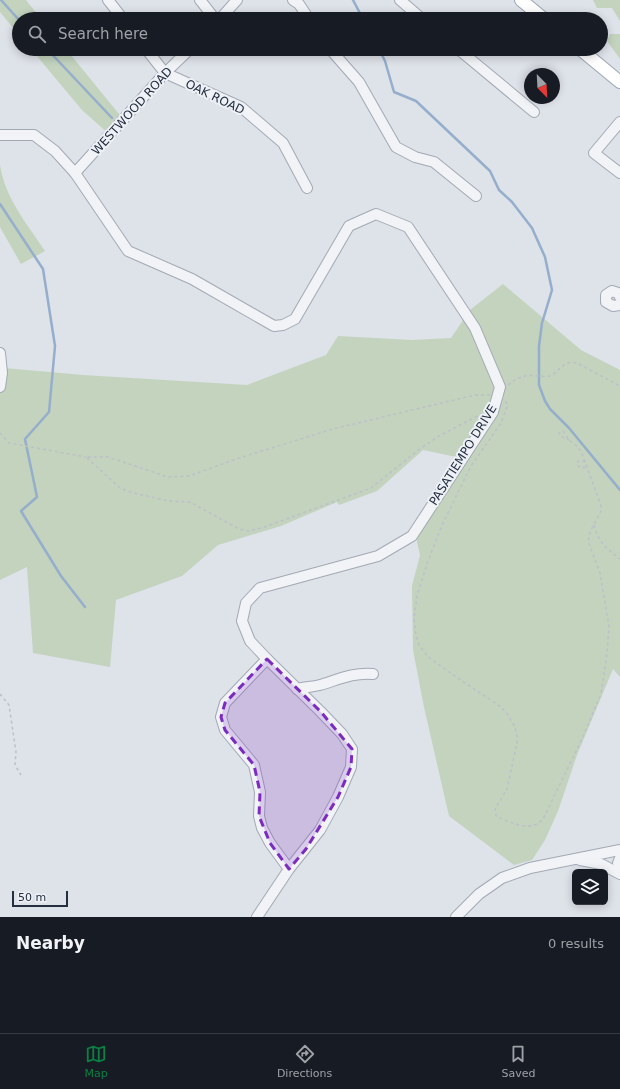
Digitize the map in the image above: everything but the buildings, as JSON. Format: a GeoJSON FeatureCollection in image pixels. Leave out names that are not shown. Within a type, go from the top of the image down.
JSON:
{"type":"FeatureCollection","features":[{"type":"Feature","properties":{"kind":"main road"},"geometry":{"type":"LineString","coordinates":[[521,0],[536,12]]}},
{"type":"Feature","properties":{"kind":"main road"},"geometry":{"type":"LineString","coordinates":[[588,56],[620,82]]}},
{"type":"Feature","properties":{"kind":"street"},"geometry":{"type":"LineString","coordinates":[[108,0],[117,12]]}},
{"type":"Feature","properties":{"kind":"street"},"geometry":{"type":"LineString","coordinates":[[200,0],[209,12]]}},
{"type":"Feature","properties":{"kind":"street"},"geometry":{"type":"LineString","coordinates":[[226,12],[237,0]]}},
{"type":"Feature","properties":{"kind":"street"},"geometry":{"type":"LineString","coordinates":[[293,0],[299,4],[304,12]]}},
{"type":"Feature","properties":{"kind":"street"},"geometry":{"type":"LineString","coordinates":[[400,0],[414,12]]}},
{"type":"Feature","properties":{"kind":"street","name":"OAK ROAD"},"geometry":{"type":"LineString","coordinates":[[152,56],[165,73],[241,107],[283,144],[307,188]]}},
{"type":"Feature","properties":{"kind":"street","name":"WESTWOOD ROAD"},"geometry":{"type":"LineString","coordinates":[[75,173],[165,73],[183,56]]}},
{"type":"Feature","properties":{"kind":"street"},"geometry":{"type":"LineString","coordinates":[[336,56],[359,82],[396,147],[415,157],[434,162],[476,196]]}},
{"type":"Feature","properties":{"kind":"street"},"geometry":{"type":"LineString","coordinates":[[466,56],[534,112]]}},
{"type":"Feature","properties":{"kind":"street"},"geometry":{"type":"LineString","coordinates":[[620,122],[594,153],[620,173]]}},
{"type":"Feature","properties":{"kind":"street","name":"PASATIEMPO DRIVE"},"geometry":{"type":"LineString","coordinates":[[0,135],[34,135],[54,151],[75,173],[128,251],[192,279],[274,326],[283,325],[295,319],[349,226],[376,214],[408,227],[476,328],[500,387],[496,396],[493,412],[412,536],[378,556],[260,588],[246,603],[242,621],[250,641],[342,734],[352,749],[351,767],[338,797],[320,830],[289,869],[257,917]]}},
{"type":"Feature","properties":{"kind":"street"},"geometry":{"type":"LineString","coordinates":[[620,297],[618,293],[612,291],[606,295],[606,302],[613,306],[620,305]]}},
{"type":"Feature","properties":{"kind":"street"},"geometry":{"type":"LineString","coordinates":[[0,353],[2,373],[0,387]]}},
{"type":"Feature","properties":{"kind":"street"},"geometry":{"type":"LineString","coordinates":[[267,659],[225,703],[221,717],[225,730],[254,765],[260,792],[259,816],[262,828],[270,843],[289,869]]}},
{"type":"Feature","properties":{"kind":"street"},"geometry":{"type":"LineString","coordinates":[[297,688],[318,685],[340,678],[364,673],[373,674]]}},
{"type":"Feature","properties":{"kind":"street"},"geometry":{"type":"LineString","coordinates":[[456,917],[479,894],[502,878],[530,868],[620,850]]}},
{"type":"Feature","properties":{"kind":"street"},"geometry":{"type":"LineString","coordinates":[[620,858],[618,863],[620,868]]}},
{"type":"Feature","properties":{"kind":"street"},"geometry":{"type":"LineString","coordinates":[[574,859],[601,864],[620,874]]}},
{"type":"Feature","properties":{"kind":"path"},"geometry":{"type":"LineString","coordinates":[[506,386],[521,377],[550,376],[568,363],[573,362],[578,363],[620,386]]}},
{"type":"Feature","properties":{"kind":"path"},"geometry":{"type":"LineString","coordinates":[[0,433],[9,442],[86,457],[108,458],[168,477],[181,477],[332,429],[475,395],[496,396],[506,401],[507,407],[501,423],[471,466],[443,523],[416,596],[414,618],[418,643],[427,656],[501,707],[514,725],[517,734],[517,743],[507,789],[495,809],[496,816],[509,822],[524,826],[532,826],[539,823],[543,818],[583,737],[600,694],[607,654],[609,626],[600,573],[588,541],[590,532],[600,515],[601,506],[588,467],[578,447],[569,440],[560,436],[559,433],[563,432],[569,440]]}},
{"type":"Feature","properties":{"kind":"path"},"geometry":{"type":"LineString","coordinates":[[86,457],[120,488],[130,492],[168,501],[190,502],[239,529],[248,531],[281,522],[371,488],[421,448],[439,436],[489,410],[496,396]]}},
{"type":"Feature","properties":{"kind":"path"},"geometry":{"type":"LineString","coordinates":[[586,463],[583,461],[578,461],[577,465],[581,468],[588,467]]}},
{"type":"Feature","properties":{"kind":"path"},"geometry":{"type":"LineString","coordinates":[[594,525],[597,535],[605,547],[620,558]]}},
{"type":"Feature","properties":{"kind":"path"},"geometry":{"type":"LineString","coordinates":[[0,694],[8,705],[16,752],[15,765],[21,775]]}},
{"type":"Feature","properties":{"kind":"highlighted area"},"geometry":{"type":"Polygon","coordinates":[[[267,659],[321,712],[352,749],[351,767],[338,797],[306,849],[289,869],[270,843],[259,816],[260,792],[254,765],[225,730],[221,717],[225,703],[267,659]]]}},
{"type":"Feature","properties":{"kind":"green space"},"geometry":{"type":"Polygon","coordinates":[[[0,0],[26,0],[35,12],[12,12],[12,27],[0,12],[0,0]]]}},
{"type":"Feature","properties":{"kind":"green space"},"geometry":{"type":"Polygon","coordinates":[[[593,0],[620,0],[620,21],[612,8],[597,8],[593,0]]]}},
{"type":"Feature","properties":{"kind":"green space"},"geometry":{"type":"Polygon","coordinates":[[[610,34],[620,34],[620,59],[608,42],[610,34]]]}},
{"type":"Feature","properties":{"kind":"green space"},"geometry":{"type":"Polygon","coordinates":[[[37,56],[72,56],[123,119],[109,134],[82,110],[37,56]]]}},
{"type":"Feature","properties":{"kind":"green space"},"geometry":{"type":"Polygon","coordinates":[[[0,165],[12,200],[24,221],[45,251],[21,264],[0,227],[0,165]]]}},
{"type":"Feature","properties":{"kind":"green space"},"geometry":{"type":"Polygon","coordinates":[[[503,284],[581,350],[620,370],[620,677],[613,669],[577,755],[558,811],[545,840],[532,860],[514,865],[449,816],[424,707],[413,650],[412,586],[420,555],[414,528],[461,458],[423,450],[377,491],[339,505],[337,502],[281,526],[218,545],[182,576],[116,600],[110,667],[33,653],[27,567],[0,580],[0,348],[4,348],[4,368],[83,375],[247,385],[326,355],[338,336],[412,340],[451,338],[470,310],[503,284]]]}},
{"type":"Feature","properties":{"kind":"waterway"},"geometry":{"type":"LineString","coordinates":[[1,0],[12,12]]}},
{"type":"Feature","properties":{"kind":"waterway"},"geometry":{"type":"LineString","coordinates":[[353,0],[359,12]]}},
{"type":"Feature","properties":{"kind":"waterway"},"geometry":{"type":"LineString","coordinates":[[54,56],[112,118]]}},
{"type":"Feature","properties":{"kind":"waterway"},"geometry":{"type":"LineString","coordinates":[[382,56],[394,92],[416,101],[490,171],[499,190],[512,202],[532,228],[545,257],[552,290],[542,323],[539,346],[539,385],[545,401],[550,409],[569,428],[620,490]]}},
{"type":"Feature","properties":{"kind":"waterway"},"geometry":{"type":"LineString","coordinates":[[0,204],[43,269],[55,346],[49,412],[25,439],[37,497],[21,511],[61,576],[85,607]]}}]}
